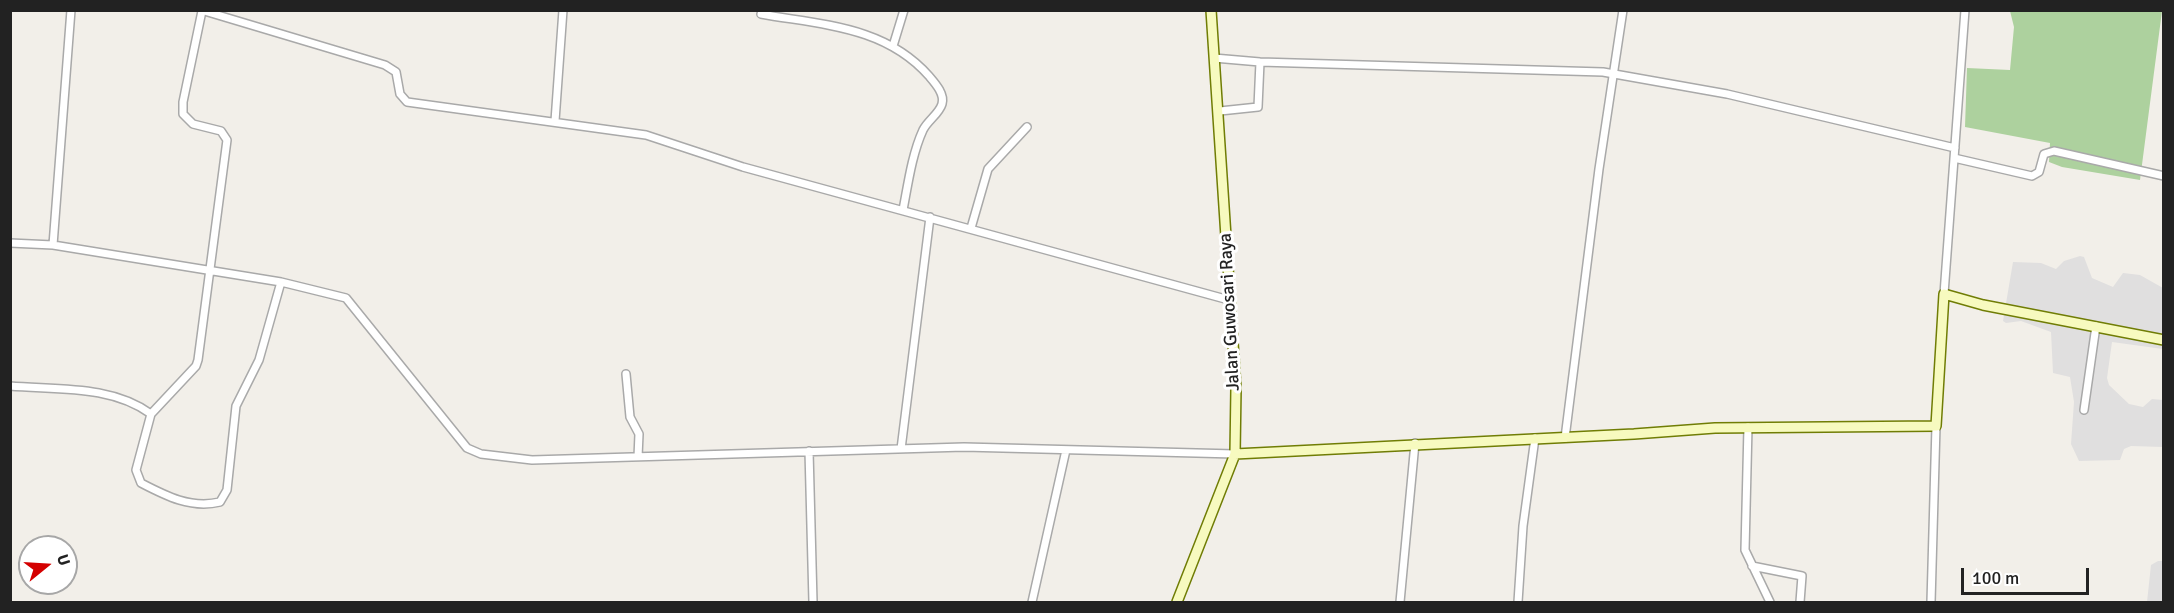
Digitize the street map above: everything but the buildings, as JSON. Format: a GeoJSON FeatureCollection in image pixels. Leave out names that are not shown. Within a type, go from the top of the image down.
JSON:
{"type":"FeatureCollection","features":[{"type":"Feature","properties":{"kind":"street"},"geometry":{"type":"LineString","coordinates":[[53,245],[71,10]]}},
{"type":"Feature","properties":{"kind":"street"},"geometry":{"type":"LineString","coordinates":[[555,121],[563,10]]}},
{"type":"Feature","properties":{"kind":"street"},"geometry":{"type":"LineString","coordinates":[[893,46],[904,10]]}},
{"type":"Feature","properties":{"kind":"street","name":"Jalan Guwosari Raya"},"geometry":{"type":"LineString","coordinates":[[1177,603],[1235,454],[1236,388],[1220,111],[1211,10]]}},
{"type":"Feature","properties":{"kind":"street"},"geometry":{"type":"LineString","coordinates":[[1565,438],[1594,203],[1623,10]]}},
{"type":"Feature","properties":{"kind":"street"},"geometry":{"type":"LineString","coordinates":[[1931,603],[1936,426],[1965,10]]}},
{"type":"Feature","properties":{"kind":"street"},"geometry":{"type":"LineString","coordinates":[[280,282],[259,360],[236,406],[227,490],[223,500],[212,504],[180,501],[141,483],[136,470],[151,414],[196,366],[211,271],[227,140],[221,131],[193,124],[183,114],[183,102],[201,11],[247,22],[385,64],[396,72],[400,94],[407,102],[646,135],[743,167],[1230,300]]}},
{"type":"Feature","properties":{"kind":"street"},"geometry":{"type":"LineString","coordinates":[[760,14],[865,33],[893,46],[921,68],[942,95],[942,103],[923,131],[903,210]]}},
{"type":"Feature","properties":{"kind":"street"},"geometry":{"type":"LineString","coordinates":[[1214,58],[1260,62],[1614,74],[1727,94],[1954,148]]}},
{"type":"Feature","properties":{"kind":"street"},"geometry":{"type":"LineString","coordinates":[[1220,111],[1258,107],[1260,62]]}},
{"type":"Feature","properties":{"kind":"street"},"geometry":{"type":"LineString","coordinates":[[971,228],[986,172],[1028,127]]}},
{"type":"Feature","properties":{"kind":"street"},"geometry":{"type":"LineString","coordinates":[[1954,158],[2032,176],[2037,175],[2044,154],[2054,152],[2163,176]]}},
{"type":"Feature","properties":{"kind":"street"},"geometry":{"type":"LineString","coordinates":[[901,449],[930,217]]}},
{"type":"Feature","properties":{"kind":"street"},"geometry":{"type":"LineString","coordinates":[[10,243],[53,245],[280,282],[340,296],[352,303],[427,400],[472,451],[532,460],[901,449],[1235,454],[1415,443],[1565,438],[1748,426],[1936,426]]}},
{"type":"Feature","properties":{"kind":"street"},"geometry":{"type":"LineString","coordinates":[[1944,294],[1983,305],[2163,340]]}},
{"type":"Feature","properties":{"kind":"street"},"geometry":{"type":"LineString","coordinates":[[2084,410],[2096,326]]}},
{"type":"Feature","properties":{"kind":"street"},"geometry":{"type":"LineString","coordinates":[[626,374],[630,417],[639,434],[638,457]]}},
{"type":"Feature","properties":{"kind":"street"},"geometry":{"type":"LineString","coordinates":[[10,386],[105,393],[137,404],[151,414]]}},
{"type":"Feature","properties":{"kind":"street"},"geometry":{"type":"LineString","coordinates":[[1748,426],[1745,550],[1770,603]]}},
{"type":"Feature","properties":{"kind":"street"},"geometry":{"type":"LineString","coordinates":[[1518,603],[1523,526],[1535,438]]}},
{"type":"Feature","properties":{"kind":"street"},"geometry":{"type":"LineString","coordinates":[[1400,603],[1415,443]]}},
{"type":"Feature","properties":{"kind":"street"},"geometry":{"type":"LineString","coordinates":[[1032,603],[1066,450]]}},
{"type":"Feature","properties":{"kind":"street"},"geometry":{"type":"LineString","coordinates":[[809,451],[813,603]]}},
{"type":"Feature","properties":{"kind":"street"},"geometry":{"type":"LineString","coordinates":[[1752,566],[1802,576],[1800,603]]}},
{"type":"Feature","properties":{"kind":"shaded area"},"geometry":{"type":"Polygon","coordinates":[[[2084,257],[2092,278],[2113,287],[2123,273],[2140,275],[2163,288],[2163,349],[2112,342],[2107,378],[2109,385],[2129,404],[2143,407],[2152,399],[2163,400],[2163,447],[2131,446],[2124,449],[2120,460],[2079,461],[2071,444],[2074,402],[2070,377],[2053,373],[2051,332],[2021,321],[2006,323],[2003,321],[2013,262],[2041,263],[2056,269],[2064,261],[2084,257]]]}},
{"type":"Feature","properties":{"kind":"shaded area"},"geometry":{"type":"Polygon","coordinates":[[[2163,561],[2163,602],[2147,602],[2151,565],[2163,561]]]}},
{"type":"Feature","properties":{"kind":"green space"},"geometry":{"type":"Polygon","coordinates":[[[2010,11],[2162,11],[2140,180],[2062,167],[2049,162],[2050,143],[1965,127],[1967,68],[2010,70],[2014,27],[2010,11]]]}}]}
